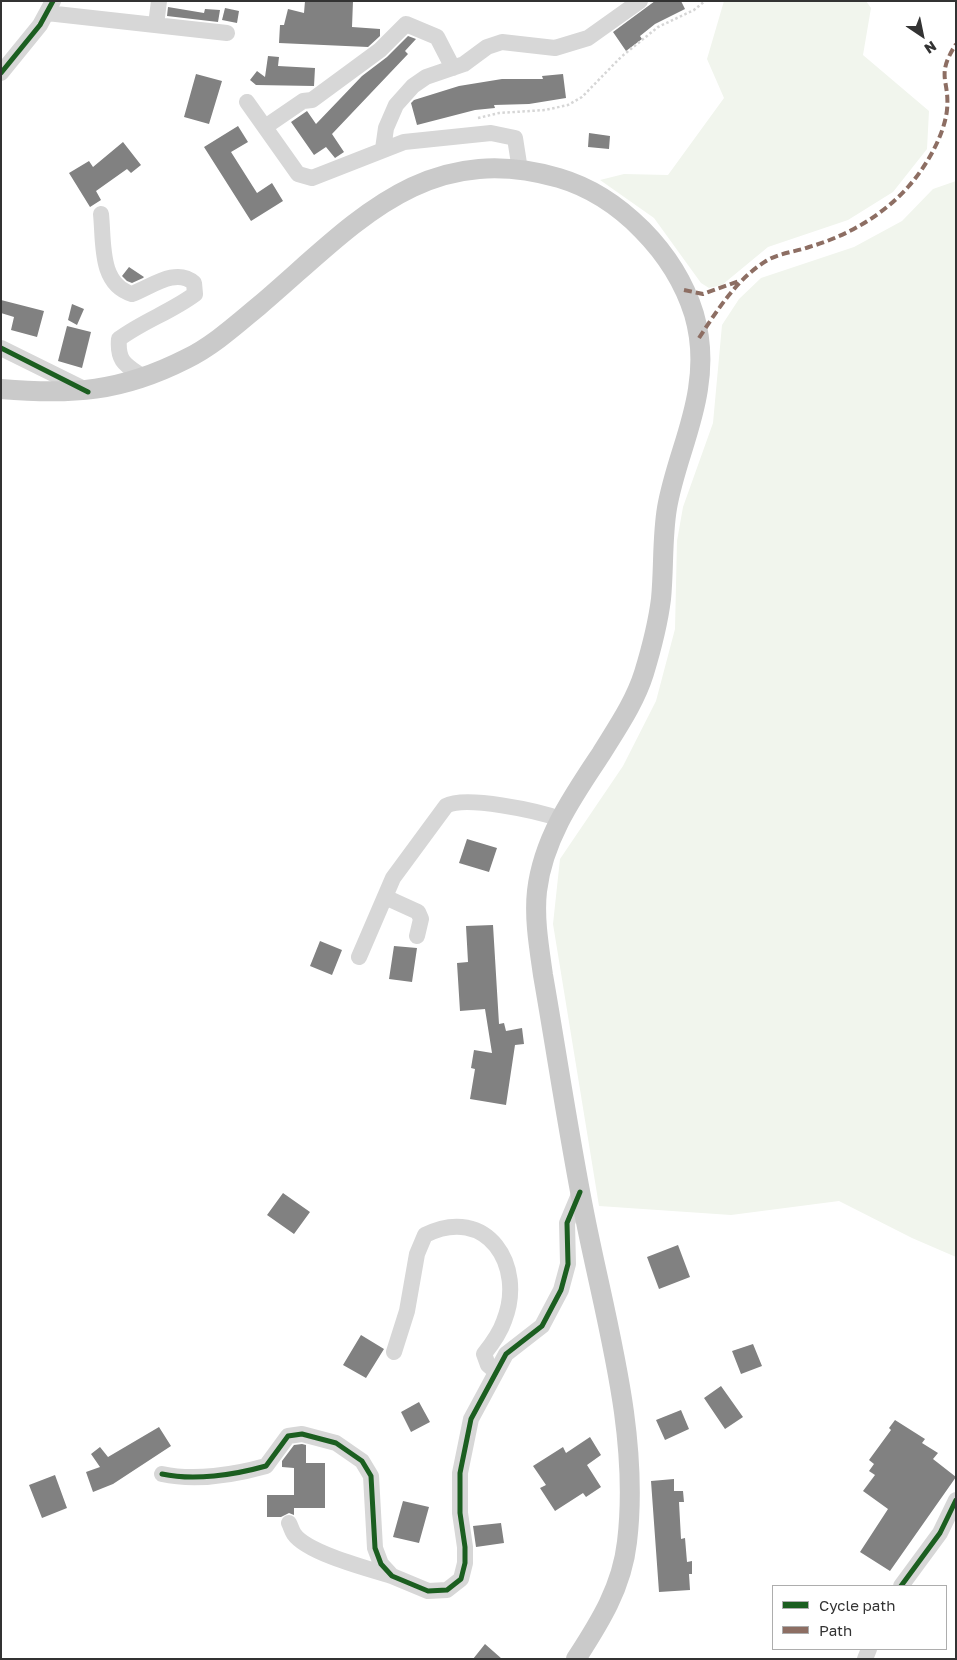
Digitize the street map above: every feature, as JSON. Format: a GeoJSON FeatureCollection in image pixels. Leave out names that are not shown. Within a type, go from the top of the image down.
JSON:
{"type":"FeatureCollection","features":[{"type":"Feature","properties":{"kind":"main road"},"geometry":{"type":"LineString","coordinates":[[1,389],[88,392],[120,386],[186,360],[206,348],[345,233],[396,194],[435,177],[469,169],[502,168],[561,179],[578,186],[630,217],[657,248],[684,290],[694,312],[701,352],[698,390],[668,502],[665,522],[661,603],[643,677],[624,718],[560,819],[545,855],[537,888],[538,947],[580,1192],[620,1388],[630,1477],[627,1542],[614,1594],[598,1625],[576,1659]]}},
{"type":"Feature","properties":{"kind":"street"},"geometry":{"type":"LineString","coordinates":[[156,25],[159,1]]}},
{"type":"Feature","properties":{"kind":"street"},"geometry":{"type":"LineString","coordinates":[[383,149],[386,128],[396,105],[413,86],[426,77],[464,64],[487,47],[502,42],[555,48],[588,38],[640,1]]}},
{"type":"Feature","properties":{"kind":"street"},"geometry":{"type":"LineString","coordinates":[[1,73],[40,25],[50,7],[156,25],[227,34]]}},
{"type":"Feature","properties":{"kind":"street"},"geometry":{"type":"LineString","coordinates":[[264,127],[303,101],[312,100],[380,50],[406,24],[437,36],[453,68]]}},
{"type":"Feature","properties":{"kind":"street"},"geometry":{"type":"LineString","coordinates":[[247,102],[298,174],[312,178],[335,171],[383,149],[404,142],[490,133],[515,138],[520,170]]}},
{"type":"Feature","properties":{"kind":"street"},"geometry":{"type":"LineString","coordinates":[[101,214],[106,264],[111,280],[120,291],[132,294],[175,276],[187,277],[194,283],[195,294],[183,303],[137,326],[119,339],[118,353],[125,364],[143,377]]}},
{"type":"Feature","properties":{"kind":"street"},"geometry":{"type":"LineString","coordinates":[[1,348],[88,392]]}},
{"type":"Feature","properties":{"kind":"street"},"geometry":{"type":"LineString","coordinates":[[359,957],[401,863],[442,809],[450,803],[460,802],[521,808],[560,819]]}},
{"type":"Feature","properties":{"kind":"street"},"geometry":{"type":"LineString","coordinates":[[385,897],[418,912],[420,919],[417,936]]}},
{"type":"Feature","properties":{"kind":"street"},"geometry":{"type":"LineString","coordinates":[[289,1523],[294,1535],[308,1545],[356,1566],[392,1576],[428,1591],[447,1590],[460,1579],[465,1563],[466,1547],[460,1513],[460,1473],[471,1419],[494,1371],[506,1354],[542,1326],[562,1290],[568,1264],[567,1223],[580,1192]]}},
{"type":"Feature","properties":{"kind":"street"},"geometry":{"type":"LineString","coordinates":[[394,1352],[407,1312],[417,1254],[425,1235],[438,1228],[452,1226],[472,1229],[491,1238],[501,1253],[509,1278],[509,1300],[505,1321],[484,1354],[488,1366],[494,1371]]}},
{"type":"Feature","properties":{"kind":"street"},"geometry":{"type":"LineString","coordinates":[[162,1474],[177,1478],[214,1475],[266,1466],[280,1443],[288,1436],[302,1434],[336,1443],[362,1461],[371,1476],[375,1548],[381,1564],[392,1576]]}},
{"type":"Feature","properties":{"kind":"street"},"geometry":{"type":"LineString","coordinates":[[902,1585],[940,1533],[956,1500]]}},
{"type":"Feature","properties":{"kind":"path"},"geometry":{"type":"LineString","coordinates":[[472,120],[499,113],[545,110],[568,105],[582,96],[621,57],[658,27],[694,10],[705,1]]}},
{"type":"Feature","properties":{"kind":"shaded area"},"geometry":{"type":"Polygon","coordinates":[[[724,1],[866,1],[871,8],[863,55],[929,111],[927,149],[893,192],[848,220],[768,247],[722,285],[709,288],[701,283],[654,218],[600,180],[624,174],[668,175],[724,98],[707,59],[724,1]]]}},
{"type":"Feature","properties":{"kind":"shaded area"},"geometry":{"type":"Polygon","coordinates":[[[956,181],[956,1257],[912,1238],[839,1201],[731,1215],[599,1206],[553,924],[560,859],[623,766],[656,701],[675,629],[677,541],[683,507],[713,423],[722,325],[739,299],[761,278],[854,247],[902,221],[933,189],[956,181]]]}},
{"type":"Feature","properties":{"kind":"building"},"geometry":{"type":"Polygon","coordinates":[[[305,1],[353,1],[352,27],[380,29],[380,36],[368,47],[279,43],[280,25],[284,25],[288,9],[304,13],[305,1]]]}},
{"type":"Feature","properties":{"kind":"building"},"geometry":{"type":"Polygon","coordinates":[[[655,1],[681,1],[685,9],[655,24],[640,36],[642,39],[626,51],[613,32],[655,1]]]}},
{"type":"Feature","properties":{"kind":"building"},"geometry":{"type":"Polygon","coordinates":[[[168,7],[204,13],[205,9],[220,10],[218,22],[167,16],[168,7]]]}},
{"type":"Feature","properties":{"kind":"building"},"geometry":{"type":"Polygon","coordinates":[[[225,8],[239,11],[237,23],[222,20],[225,8]]]}},
{"type":"Feature","properties":{"kind":"building"},"geometry":{"type":"Polygon","coordinates":[[[408,36],[416,39],[405,51],[408,54],[332,134],[344,152],[335,158],[326,147],[314,155],[291,122],[307,111],[316,124],[362,76],[387,57],[408,36]]]}},
{"type":"Feature","properties":{"kind":"building"},"geometry":{"type":"Polygon","coordinates":[[[268,56],[279,57],[278,66],[315,68],[314,86],[256,85],[250,80],[257,71],[265,77],[268,56]]]}},
{"type":"Feature","properties":{"kind":"building"},"geometry":{"type":"Polygon","coordinates":[[[196,74],[222,81],[209,124],[184,117],[196,74]]]}},
{"type":"Feature","properties":{"kind":"building"},"geometry":{"type":"Polygon","coordinates":[[[563,74],[566,98],[529,104],[494,105],[495,108],[475,110],[417,125],[411,103],[414,100],[459,86],[502,79],[543,79],[542,76],[563,74]]]}},
{"type":"Feature","properties":{"kind":"building"},"geometry":{"type":"Polygon","coordinates":[[[238,126],[248,142],[231,152],[257,193],[272,183],[283,201],[251,221],[204,147],[238,126]]]}},
{"type":"Feature","properties":{"kind":"building"},"geometry":{"type":"Polygon","coordinates":[[[589,133],[610,136],[609,149],[588,147],[589,133]]]}},
{"type":"Feature","properties":{"kind":"building"},"geometry":{"type":"Polygon","coordinates":[[[123,142],[141,165],[131,173],[127,169],[96,191],[101,200],[90,207],[69,173],[89,161],[93,167],[123,142]]]}},
{"type":"Feature","properties":{"kind":"building"},"geometry":{"type":"Polygon","coordinates":[[[129,267],[144,277],[132,283],[127,281],[122,276],[129,267]]]}},
{"type":"Feature","properties":{"kind":"building"},"geometry":{"type":"Polygon","coordinates":[[[1,300],[44,311],[37,337],[11,330],[14,317],[1,313],[1,300]]]}},
{"type":"Feature","properties":{"kind":"building"},"geometry":{"type":"Polygon","coordinates":[[[72,304],[84,309],[77,325],[68,320],[72,304]]]}},
{"type":"Feature","properties":{"kind":"building"},"geometry":{"type":"Polygon","coordinates":[[[67,326],[91,332],[82,368],[58,361],[67,326]]]}},
{"type":"Feature","properties":{"kind":"building"},"geometry":{"type":"Polygon","coordinates":[[[467,839],[497,848],[489,872],[459,863],[467,839]]]}},
{"type":"Feature","properties":{"kind":"building"},"geometry":{"type":"Polygon","coordinates":[[[493,925],[499,1024],[504,1023],[506,1031],[522,1028],[524,1044],[515,1045],[506,1105],[470,1099],[475,1069],[471,1068],[474,1050],[492,1053],[485,1009],[460,1011],[457,963],[468,962],[466,926],[493,925]]]}},
{"type":"Feature","properties":{"kind":"building"},"geometry":{"type":"Polygon","coordinates":[[[320,941],[342,950],[332,975],[310,966],[320,941]]]}},
{"type":"Feature","properties":{"kind":"building"},"geometry":{"type":"Polygon","coordinates":[[[394,946],[417,948],[412,982],[389,979],[394,946]]]}},
{"type":"Feature","properties":{"kind":"building"},"geometry":{"type":"Polygon","coordinates":[[[283,1193],[310,1212],[294,1234],[267,1215],[283,1193]]]}},
{"type":"Feature","properties":{"kind":"building"},"geometry":{"type":"Polygon","coordinates":[[[678,1245],[690,1277],[659,1289],[647,1257],[678,1245]]]}},
{"type":"Feature","properties":{"kind":"building"},"geometry":{"type":"Polygon","coordinates":[[[361,1335],[384,1349],[366,1378],[343,1365],[361,1335]]]}},
{"type":"Feature","properties":{"kind":"building"},"geometry":{"type":"Polygon","coordinates":[[[753,1344],[762,1366],[741,1374],[732,1351],[753,1344]]]}},
{"type":"Feature","properties":{"kind":"building"},"geometry":{"type":"Polygon","coordinates":[[[721,1386],[743,1417],[725,1429],[704,1398],[721,1386]]]}},
{"type":"Feature","properties":{"kind":"building"},"geometry":{"type":"Polygon","coordinates":[[[419,1402],[430,1422],[411,1432],[401,1412],[419,1402]]]}},
{"type":"Feature","properties":{"kind":"building"},"geometry":{"type":"Polygon","coordinates":[[[681,1410],[689,1429],[665,1440],[656,1420],[681,1410]]]}},
{"type":"Feature","properties":{"kind":"building"},"geometry":{"type":"Polygon","coordinates":[[[895,1420],[925,1439],[922,1443],[938,1453],[933,1459],[956,1477],[890,1571],[860,1552],[888,1509],[863,1491],[875,1475],[869,1471],[874,1464],[869,1460],[891,1430],[889,1428],[895,1420]]]}},
{"type":"Feature","properties":{"kind":"building"},"geometry":{"type":"Polygon","coordinates":[[[159,1427],[171,1446],[113,1484],[93,1492],[86,1472],[100,1467],[91,1454],[100,1447],[108,1457],[159,1427]]]}},
{"type":"Feature","properties":{"kind":"building"},"geometry":{"type":"Polygon","coordinates":[[[590,1437],[601,1455],[587,1465],[601,1487],[586,1497],[583,1493],[555,1511],[540,1488],[546,1485],[533,1466],[563,1447],[566,1453],[590,1437]]]}},
{"type":"Feature","properties":{"kind":"building"},"geometry":{"type":"Polygon","coordinates":[[[294,1445],[306,1445],[306,1463],[325,1463],[325,1508],[294,1508],[294,1515],[289,1513],[281,1517],[267,1517],[267,1495],[294,1495],[294,1468],[282,1467],[282,1461],[294,1445]]]}},
{"type":"Feature","properties":{"kind":"building"},"geometry":{"type":"Polygon","coordinates":[[[55,1475],[67,1508],[42,1518],[29,1485],[55,1475]]]}},
{"type":"Feature","properties":{"kind":"building"},"geometry":{"type":"Polygon","coordinates":[[[674,1479],[674,1491],[683,1491],[684,1502],[679,1502],[681,1539],[685,1538],[687,1562],[692,1561],[692,1574],[689,1574],[690,1590],[659,1592],[651,1481],[674,1479]]]}},
{"type":"Feature","properties":{"kind":"building"},"geometry":{"type":"Polygon","coordinates":[[[403,1501],[429,1507],[419,1543],[393,1537],[403,1501]]]}},
{"type":"Feature","properties":{"kind":"building"},"geometry":{"type":"Polygon","coordinates":[[[501,1523],[504,1543],[476,1547],[473,1526],[501,1523]]]}},
{"type":"Feature","properties":{"kind":"building"},"geometry":{"type":"Polygon","coordinates":[[[485,1644],[502,1659],[473,1659],[485,1644]]]}},
{"type":"Feature","properties":{"kind":"marked path"},"geometry":{"type":"LineString","coordinates":[[699,338],[729,295],[756,268],[776,256],[804,249],[850,231],[887,207],[908,187],[933,151],[942,130],[947,110],[946,64],[956,44]]}},
{"type":"Feature","properties":{"kind":"marked path"},"geometry":{"type":"LineString","coordinates":[[684,290],[703,294],[739,281]]}},
{"type":"Feature","properties":{"kind":"cycle path"},"geometry":{"type":"LineString","coordinates":[[1,73],[40,25],[53,1]]}},
{"type":"Feature","properties":{"kind":"cycle path"},"geometry":{"type":"LineString","coordinates":[[1,348],[88,392]]}},
{"type":"Feature","properties":{"kind":"cycle path"},"geometry":{"type":"LineString","coordinates":[[162,1474],[201,1477],[241,1472],[266,1466],[288,1436],[302,1434],[336,1443],[362,1461],[371,1476],[375,1548],[381,1564],[392,1576],[428,1591],[447,1590],[461,1579],[465,1563],[465,1547],[460,1513],[460,1473],[471,1419],[506,1354],[542,1326],[561,1290],[568,1264],[567,1223],[580,1192]]}},
{"type":"Feature","properties":{"kind":"cycle path"},"geometry":{"type":"LineString","coordinates":[[902,1585],[940,1533],[956,1500]]}}]}
